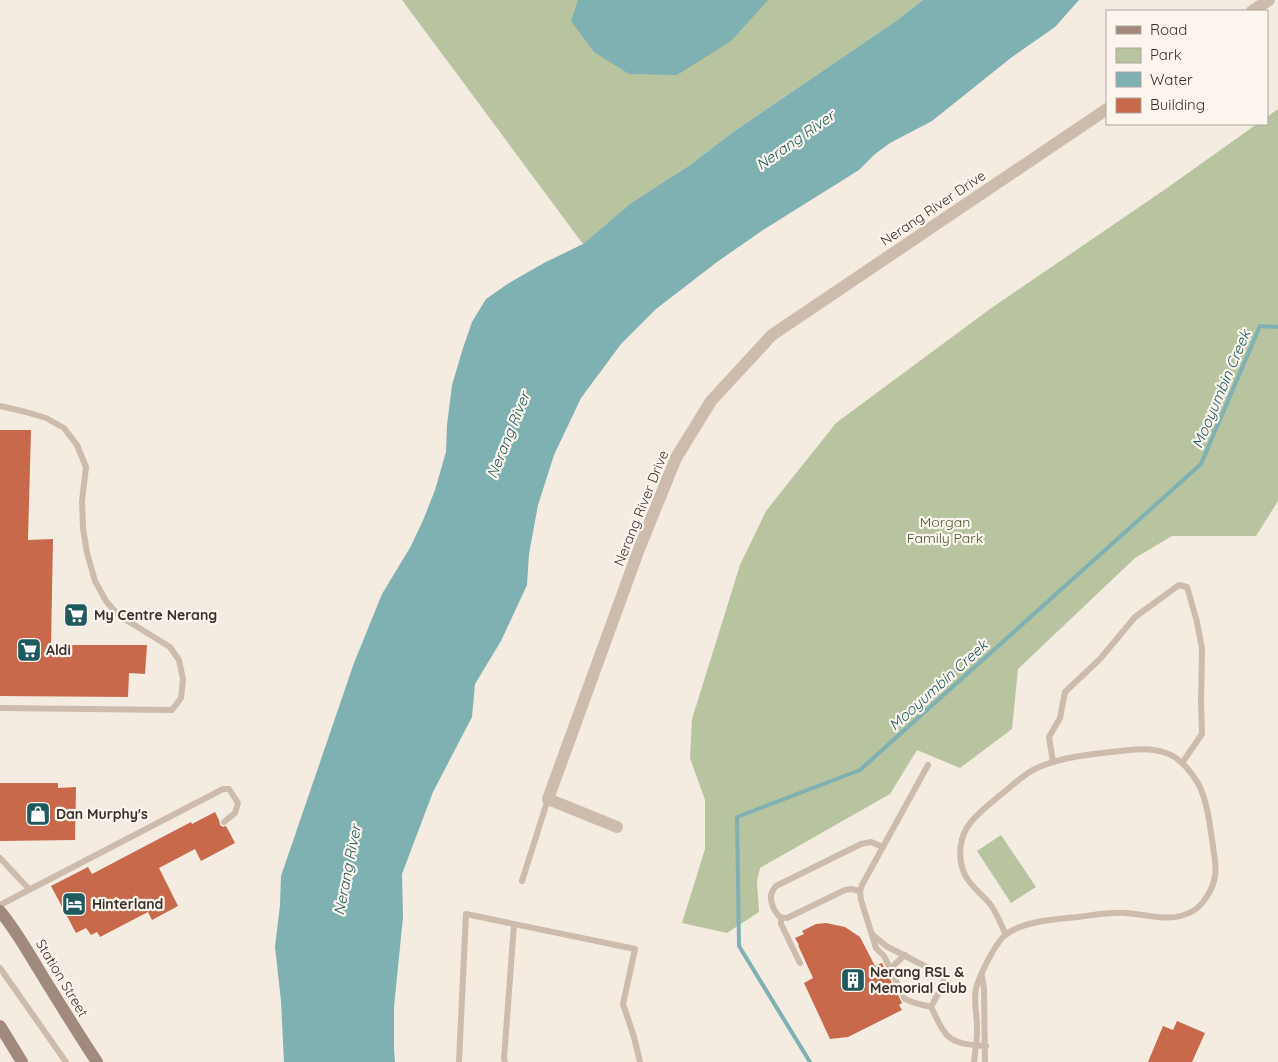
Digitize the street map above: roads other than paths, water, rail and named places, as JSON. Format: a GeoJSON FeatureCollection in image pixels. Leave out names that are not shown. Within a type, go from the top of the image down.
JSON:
{"type":"FeatureCollection","features":[{"type":"Feature","properties":{"kind":"main road","name":"Station Street"},"geometry":{"type":"LineString","coordinates":[[0,911],[97,1062]]}},
{"type":"Feature","properties":{"kind":"main road"},"geometry":{"type":"LineString","coordinates":[[0,1026],[22,1062]]}},
{"type":"Feature","properties":{"kind":"street"},"geometry":{"type":"LineString","coordinates":[[1254,10],[1269,0]]}},
{"type":"Feature","properties":{"kind":"street","name":"Nerang River Drive"},"geometry":{"type":"LineString","coordinates":[[548,799],[639,549],[672,467],[711,401],[772,335],[1106,110]]}},
{"type":"Feature","properties":{"kind":"street"},"geometry":{"type":"LineString","coordinates":[[548,799],[617,827]]}},
{"type":"Feature","properties":{"kind":"lane"},"geometry":{"type":"LineString","coordinates":[[0,406],[46,418],[64,428],[77,445],[86,467],[82,501],[83,528],[87,553],[95,581],[106,601],[118,615],[170,647],[179,660],[183,679],[181,698],[172,710],[0,708]]}},
{"type":"Feature","properties":{"kind":"lane"},"geometry":{"type":"LineString","coordinates":[[1052,762],[1049,737],[1060,718],[1065,692],[1100,659],[1135,617],[1179,585],[1187,587],[1202,649],[1202,734],[1182,763]]}},
{"type":"Feature","properties":{"kind":"lane"},"geometry":{"type":"LineString","coordinates":[[974,1062],[978,1032],[976,990],[997,944],[1006,935],[1040,921],[1108,913],[1127,913],[1168,918],[1192,911],[1208,896],[1216,875],[1207,809],[1200,786],[1182,763],[1170,755],[1155,750],[1141,749],[1052,762],[1027,773],[970,822],[962,840],[960,852],[965,875],[990,904],[1006,935]]}},
{"type":"Feature","properties":{"kind":"lane"},"geometry":{"type":"LineString","coordinates":[[928,765],[862,884],[860,892],[876,948],[884,956],[905,999],[931,1006]]}},
{"type":"Feature","properties":{"kind":"lane"},"geometry":{"type":"LineString","coordinates":[[0,905],[223,789],[229,789],[238,803],[236,812],[224,822]]}},
{"type":"Feature","properties":{"kind":"lane"},"geometry":{"type":"LineString","coordinates":[[522,881],[548,799]]}},
{"type":"Feature","properties":{"kind":"lane"},"geometry":{"type":"LineString","coordinates":[[800,963],[781,924],[781,918],[770,901],[770,894],[776,886],[866,842],[883,847]]}},
{"type":"Feature","properties":{"kind":"lane"},"geometry":{"type":"LineString","coordinates":[[0,858],[29,889]]}},
{"type":"Feature","properties":{"kind":"lane"},"geometry":{"type":"LineString","coordinates":[[781,918],[792,916],[845,890],[851,889],[860,892]]}},
{"type":"Feature","properties":{"kind":"lane"},"geometry":{"type":"LineString","coordinates":[[459,1062],[466,914],[635,948],[623,1004],[640,1062]]}},
{"type":"Feature","properties":{"kind":"lane"},"geometry":{"type":"LineString","coordinates":[[505,1062],[514,924]]}},
{"type":"Feature","properties":{"kind":"lane"},"geometry":{"type":"LineString","coordinates":[[872,934],[886,946],[939,973],[944,978],[943,985],[931,1006]]}},
{"type":"Feature","properties":{"kind":"lane"},"geometry":{"type":"LineString","coordinates":[[891,970],[905,955]]}},
{"type":"Feature","properties":{"kind":"lane"},"geometry":{"type":"LineString","coordinates":[[0,968],[66,1062]]}},
{"type":"Feature","properties":{"kind":"lane"},"geometry":{"type":"LineString","coordinates":[[982,975],[984,988],[985,1062]]}},
{"type":"Feature","properties":{"kind":"lane"},"geometry":{"type":"LineString","coordinates":[[931,1006],[947,1035],[953,1040],[986,1046]]}},
{"type":"Feature","properties":{"kind":"water"},"geometry":{"type":"Polygon","coordinates":[[[578,0],[768,0],[731,41],[677,75],[629,74],[594,52],[571,21],[578,0]]]}},
{"type":"Feature","properties":{"kind":"water","name":"Nerang River"},"geometry":{"type":"Polygon","coordinates":[[[923,0],[1079,0],[1055,27],[1012,57],[932,121],[890,143],[875,154],[859,170],[763,230],[717,262],[656,309],[621,344],[581,398],[554,455],[538,505],[529,554],[527,585],[501,641],[475,684],[472,717],[433,792],[402,874],[403,917],[394,1007],[395,1062],[284,1062],[281,1001],[275,947],[281,876],[354,663],[382,594],[411,546],[435,490],[446,452],[452,385],[472,322],[486,299],[544,263],[583,244],[631,203],[690,165],[733,132],[896,21],[923,0]]]}},
{"type":"Feature","properties":{"kind":"waterway","name":"Mooyumbin Creek"},"geometry":{"type":"LineString","coordinates":[[810,1062],[739,946],[737,817],[860,770],[1201,464],[1260,326],[1278,327]]}},
{"type":"Feature","properties":{"kind":"place","name":"My Centre Nerang"},"geometry":{"type":"Point","coordinates":[76,615]}},
{"type":"Feature","properties":{"kind":"place","name":"Aldi"},"geometry":{"type":"Point","coordinates":[29,650]}},
{"type":"Feature","properties":{"kind":"place","name":"Dan Murphy's"},"geometry":{"type":"Point","coordinates":[38,814]}},
{"type":"Feature","properties":{"kind":"place","name":"Hinterland"},"geometry":{"type":"Point","coordinates":[74,904]}},
{"type":"Feature","properties":{"kind":"place","name":"Nerang RSL & Memorial Club"},"geometry":{"type":"Point","coordinates":[853,980]}},
{"type":"Feature","properties":{"kind":"park label","name":"Morgan Family Park"},"geometry":{"type":"Point","coordinates":[945,530]}}]}
